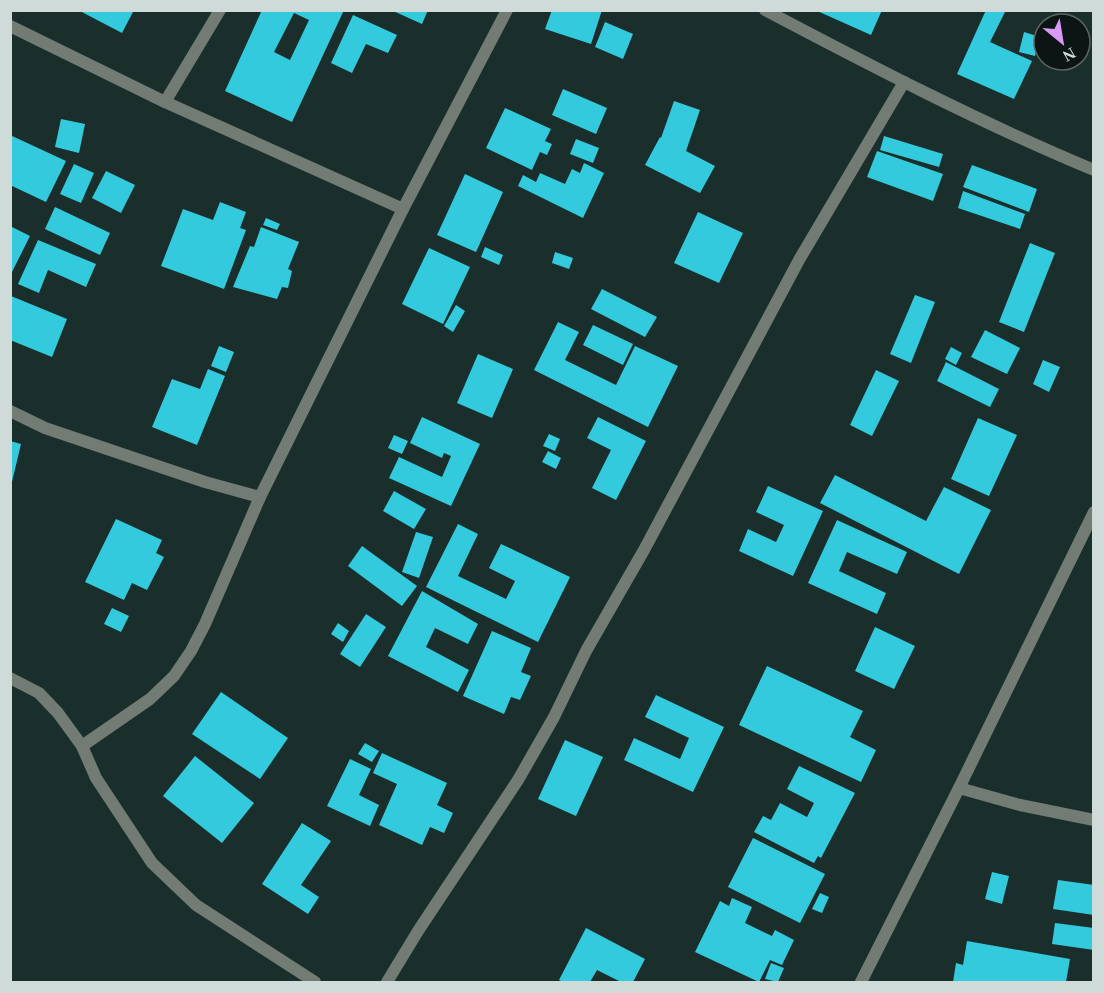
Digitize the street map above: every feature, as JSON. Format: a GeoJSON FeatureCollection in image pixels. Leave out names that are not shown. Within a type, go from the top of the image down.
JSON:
{"type":"FeatureCollection","features":[{"type":"Feature","properties":{"kind":"street"},"geometry":{"type":"LineString","coordinates":[[165,102],[220,10]]}},
{"type":"Feature","properties":{"kind":"street"},"geometry":{"type":"LineString","coordinates":[[82,746],[150,699],[174,676],[191,651],[260,497],[403,209],[507,10]]}},
{"type":"Feature","properties":{"kind":"street"},"geometry":{"type":"LineString","coordinates":[[765,10],[904,82],[1052,153],[1094,170]]}},
{"type":"Feature","properties":{"kind":"street"},"geometry":{"type":"LineString","coordinates":[[10,26],[165,102],[403,209]]}},
{"type":"Feature","properties":{"kind":"street"},"geometry":{"type":"LineString","coordinates":[[387,982],[518,780],[799,260],[904,82]]}},
{"type":"Feature","properties":{"kind":"street"},"geometry":{"type":"LineString","coordinates":[[10,411],[45,428],[205,482],[260,497]]}},
{"type":"Feature","properties":{"kind":"street"},"geometry":{"type":"LineString","coordinates":[[861,982],[1094,512]]}},
{"type":"Feature","properties":{"kind":"street"},"geometry":{"type":"LineString","coordinates":[[10,678],[39,693],[58,713],[82,746],[96,778],[152,862],[196,905],[315,982]]}},
{"type":"Feature","properties":{"kind":"street"},"geometry":{"type":"LineString","coordinates":[[959,788],[1020,805],[1094,820]]}},
{"type":"Feature","properties":{"kind":"building"},"geometry":{"type":"Polygon","coordinates":[[[78,10],[134,10],[122,33],[78,10]]]}},
{"type":"Feature","properties":{"kind":"building"},"geometry":{"type":"Polygon","coordinates":[[[262,10],[344,10],[292,122],[225,91],[262,10]],[[294,13],[274,52],[290,60],[309,20],[294,13]]]}},
{"type":"Feature","properties":{"kind":"building"},"geometry":{"type":"Polygon","coordinates":[[[391,10],[428,10],[422,24],[391,10]]]}},
{"type":"Feature","properties":{"kind":"building"},"geometry":{"type":"Polygon","coordinates":[[[552,10],[602,10],[591,44],[545,29],[552,10]]]}},
{"type":"Feature","properties":{"kind":"building"},"geometry":{"type":"Polygon","coordinates":[[[815,10],[882,10],[871,35],[815,10]]]}},
{"type":"Feature","properties":{"kind":"building"},"geometry":{"type":"Polygon","coordinates":[[[986,10],[1006,10],[990,42],[1032,61],[1014,99],[957,74],[986,10]]]}},
{"type":"Feature","properties":{"kind":"building"},"geometry":{"type":"Polygon","coordinates":[[[353,15],[397,35],[388,53],[366,44],[352,73],[331,63],[353,15]]]}},
{"type":"Feature","properties":{"kind":"building"},"geometry":{"type":"Polygon","coordinates":[[[605,22],[633,34],[623,59],[595,47],[605,22]]]}},
{"type":"Feature","properties":{"kind":"building"},"geometry":{"type":"Polygon","coordinates":[[[1024,32],[1032,34],[1032,55],[1019,52],[1024,32]]]}},
{"type":"Feature","properties":{"kind":"building"},"geometry":{"type":"Polygon","coordinates":[[[563,89],[607,108],[596,134],[552,115],[563,89]]]}},
{"type":"Feature","properties":{"kind":"building"},"geometry":{"type":"Polygon","coordinates":[[[674,101],[700,110],[686,151],[715,166],[700,193],[645,165],[661,138],[674,101]]]}},
{"type":"Feature","properties":{"kind":"building"},"geometry":{"type":"Polygon","coordinates":[[[505,108],[551,129],[545,141],[552,144],[547,155],[540,152],[532,170],[486,148],[505,108]]]}},
{"type":"Feature","properties":{"kind":"building"},"geometry":{"type":"Polygon","coordinates":[[[61,119],[85,124],[79,153],[55,147],[61,119]]]}},
{"type":"Feature","properties":{"kind":"building"},"geometry":{"type":"Polygon","coordinates":[[[10,135],[66,161],[46,202],[10,185],[10,135]]]}},
{"type":"Feature","properties":{"kind":"building"},"geometry":{"type":"Polygon","coordinates":[[[884,136],[943,154],[939,167],[880,150],[884,136]]]}},
{"type":"Feature","properties":{"kind":"building"},"geometry":{"type":"Polygon","coordinates":[[[576,139],[599,148],[593,163],[570,154],[576,139]]]}},
{"type":"Feature","properties":{"kind":"building"},"geometry":{"type":"Polygon","coordinates":[[[877,151],[943,174],[933,201],[867,177],[877,151]]]}},
{"type":"Feature","properties":{"kind":"building"},"geometry":{"type":"Polygon","coordinates":[[[584,163],[604,173],[583,218],[518,186],[523,175],[536,182],[540,173],[565,184],[572,169],[580,173],[584,163]]]}},
{"type":"Feature","properties":{"kind":"building"},"geometry":{"type":"Polygon","coordinates":[[[74,164],[94,173],[81,203],[60,194],[74,164]]]}},
{"type":"Feature","properties":{"kind":"building"},"geometry":{"type":"Polygon","coordinates":[[[972,165],[1037,189],[1029,212],[963,187],[972,165]]]}},
{"type":"Feature","properties":{"kind":"building"},"geometry":{"type":"Polygon","coordinates":[[[106,171],[135,185],[121,213],[92,198],[106,171]]]}},
{"type":"Feature","properties":{"kind":"building"},"geometry":{"type":"Polygon","coordinates":[[[465,174],[503,192],[476,252],[437,235],[465,174]]]}},
{"type":"Feature","properties":{"kind":"building"},"geometry":{"type":"Polygon","coordinates":[[[963,191],[1025,214],[1020,229],[958,208],[963,191]]]}},
{"type":"Feature","properties":{"kind":"building"},"geometry":{"type":"Polygon","coordinates":[[[220,202],[246,212],[240,228],[246,230],[224,289],[161,266],[183,209],[213,220],[220,202]]]}},
{"type":"Feature","properties":{"kind":"building"},"geometry":{"type":"Polygon","coordinates":[[[55,207],[110,233],[100,255],[45,229],[55,207]]]}},
{"type":"Feature","properties":{"kind":"building"},"geometry":{"type":"Polygon","coordinates":[[[698,212],[743,233],[719,283],[674,263],[698,212]]]}},
{"type":"Feature","properties":{"kind":"building"},"geometry":{"type":"Polygon","coordinates":[[[266,218],[280,224],[277,230],[263,225],[266,218]]]}},
{"type":"Feature","properties":{"kind":"building"},"geometry":{"type":"Polygon","coordinates":[[[10,226],[30,236],[10,276],[10,226]]]}},
{"type":"Feature","properties":{"kind":"building"},"geometry":{"type":"Polygon","coordinates":[[[261,227],[299,242],[288,269],[292,271],[288,288],[282,287],[277,299],[233,287],[250,246],[254,247],[261,227]]]}},
{"type":"Feature","properties":{"kind":"building"},"geometry":{"type":"Polygon","coordinates":[[[38,240],[96,264],[86,287],[48,270],[39,293],[18,284],[38,240]]]}},
{"type":"Feature","properties":{"kind":"building"},"geometry":{"type":"Polygon","coordinates":[[[1030,243],[1055,253],[1024,332],[999,322],[1030,243]]]}},
{"type":"Feature","properties":{"kind":"building"},"geometry":{"type":"Polygon","coordinates":[[[485,247],[503,255],[499,265],[481,257],[485,247]]]}},
{"type":"Feature","properties":{"kind":"building"},"geometry":{"type":"Polygon","coordinates":[[[429,248],[470,267],[443,324],[402,304],[429,248]]]}},
{"type":"Feature","properties":{"kind":"building"},"geometry":{"type":"Polygon","coordinates":[[[555,252],[573,258],[569,269],[552,263],[555,252]]]}},
{"type":"Feature","properties":{"kind":"building"},"geometry":{"type":"Polygon","coordinates":[[[602,289],[657,317],[645,337],[591,309],[602,289]]]}},
{"type":"Feature","properties":{"kind":"building"},"geometry":{"type":"Polygon","coordinates":[[[915,295],[935,302],[911,363],[890,354],[915,295]]]}},
{"type":"Feature","properties":{"kind":"building"},"geometry":{"type":"Polygon","coordinates":[[[11,296],[67,319],[52,357],[10,340],[11,296]]]}},
{"type":"Feature","properties":{"kind":"building"},"geometry":{"type":"Polygon","coordinates":[[[456,305],[465,311],[453,332],[444,326],[456,305]]]}},
{"type":"Feature","properties":{"kind":"building"},"geometry":{"type":"Polygon","coordinates":[[[558,322],[579,332],[565,360],[616,385],[635,346],[678,366],[648,427],[534,370],[558,322]]]}},
{"type":"Feature","properties":{"kind":"building"},"geometry":{"type":"Polygon","coordinates":[[[593,325],[633,344],[623,365],[583,345],[593,325]]]}},
{"type":"Feature","properties":{"kind":"building"},"geometry":{"type":"Polygon","coordinates":[[[985,330],[1020,348],[1007,374],[971,357],[985,330]]]}},
{"type":"Feature","properties":{"kind":"building"},"geometry":{"type":"Polygon","coordinates":[[[219,346],[234,352],[226,372],[211,366],[219,346]]]}},
{"type":"Feature","properties":{"kind":"building"},"geometry":{"type":"Polygon","coordinates":[[[951,347],[962,353],[956,365],[945,359],[951,347]]]}},
{"type":"Feature","properties":{"kind":"building"},"geometry":{"type":"Polygon","coordinates":[[[478,354],[513,369],[492,418],[457,403],[478,354]]]}},
{"type":"Feature","properties":{"kind":"building"},"geometry":{"type":"Polygon","coordinates":[[[1043,360],[1060,367],[1049,392],[1033,384],[1043,360]]]}},
{"type":"Feature","properties":{"kind":"building"},"geometry":{"type":"Polygon","coordinates":[[[946,362],[999,389],[990,407],[937,381],[946,362]]]}},
{"type":"Feature","properties":{"kind":"building"},"geometry":{"type":"Polygon","coordinates":[[[208,369],[225,376],[197,445],[152,427],[172,379],[200,389],[208,369]]]}},
{"type":"Feature","properties":{"kind":"building"},"geometry":{"type":"Polygon","coordinates":[[[876,370],[899,381],[872,436],[850,425],[876,370]]]}},
{"type":"Feature","properties":{"kind":"building"},"geometry":{"type":"Polygon","coordinates":[[[422,417],[480,444],[451,506],[389,478],[399,457],[442,477],[451,456],[444,453],[442,458],[410,443],[422,417]]]}},
{"type":"Feature","properties":{"kind":"building"},"geometry":{"type":"Polygon","coordinates":[[[598,417],[646,441],[616,500],[592,488],[611,450],[587,438],[598,417]]]}},
{"type":"Feature","properties":{"kind":"building"},"geometry":{"type":"Polygon","coordinates":[[[978,418],[1017,435],[989,496],[951,479],[978,418]]]}},
{"type":"Feature","properties":{"kind":"building"},"geometry":{"type":"Polygon","coordinates":[[[549,434],[560,439],[555,451],[543,446],[549,434]]]}},
{"type":"Feature","properties":{"kind":"building"},"geometry":{"type":"Polygon","coordinates":[[[394,435],[408,441],[402,454],[388,448],[394,435]]]}},
{"type":"Feature","properties":{"kind":"building"},"geometry":{"type":"Polygon","coordinates":[[[10,441],[21,444],[11,486],[10,486],[10,441]]]}},
{"type":"Feature","properties":{"kind":"building"},"geometry":{"type":"Polygon","coordinates":[[[548,451],[561,458],[556,469],[542,462],[548,451]]]}},
{"type":"Feature","properties":{"kind":"building"},"geometry":{"type":"Polygon","coordinates":[[[835,475],[926,521],[944,487],[991,510],[959,574],[820,503],[835,475]]]}},
{"type":"Feature","properties":{"kind":"building"},"geometry":{"type":"Polygon","coordinates":[[[768,486],[823,511],[793,576],[739,551],[748,529],[776,542],[784,525],[756,512],[768,486]]]}},
{"type":"Feature","properties":{"kind":"building"},"geometry":{"type":"Polygon","coordinates":[[[394,491],[426,509],[414,529],[383,511],[394,491]]]}},
{"type":"Feature","properties":{"kind":"building"},"geometry":{"type":"Polygon","coordinates":[[[116,519],[162,540],[156,553],[164,557],[147,590],[132,583],[124,600],[85,582],[116,519]]]}},
{"type":"Feature","properties":{"kind":"building"},"geometry":{"type":"Polygon","coordinates":[[[837,520],[907,552],[897,574],[847,552],[839,571],[886,593],[877,614],[808,583],[837,520]]]}},
{"type":"Feature","properties":{"kind":"building"},"geometry":{"type":"Polygon","coordinates":[[[458,524],[478,534],[458,576],[506,599],[515,581],[489,568],[501,544],[570,577],[538,642],[426,587],[458,524]]]}},
{"type":"Feature","properties":{"kind":"building"},"geometry":{"type":"Polygon","coordinates":[[[416,532],[433,537],[419,578],[402,572],[416,532]]]}},
{"type":"Feature","properties":{"kind":"building"},"geometry":{"type":"Polygon","coordinates":[[[362,546],[417,586],[402,606],[348,566],[362,546]]]}},
{"type":"Feature","properties":{"kind":"building"},"geometry":{"type":"Polygon","coordinates":[[[422,591],[478,624],[468,644],[435,628],[426,647],[469,670],[458,692],[388,656],[422,591]]]}},
{"type":"Feature","properties":{"kind":"building"},"geometry":{"type":"Polygon","coordinates":[[[112,608],[129,616],[121,632],[104,624],[112,608]]]}},
{"type":"Feature","properties":{"kind":"building"},"geometry":{"type":"Polygon","coordinates":[[[366,614],[386,627],[360,667],[340,654],[366,614]]]}},
{"type":"Feature","properties":{"kind":"building"},"geometry":{"type":"Polygon","coordinates":[[[338,623],[349,631],[343,642],[331,634],[338,623]]]}},
{"type":"Feature","properties":{"kind":"building"},"geometry":{"type":"Polygon","coordinates":[[[875,627],[915,646],[894,689],[855,671],[875,627]]]}},
{"type":"Feature","properties":{"kind":"building"},"geometry":{"type":"Polygon","coordinates":[[[492,631],[531,648],[521,672],[531,676],[520,700],[511,697],[504,714],[463,696],[492,631]]]}},
{"type":"Feature","properties":{"kind":"building"},"geometry":{"type":"Polygon","coordinates":[[[767,666],[863,711],[850,737],[876,750],[861,782],[739,725],[767,666]]]}},
{"type":"Feature","properties":{"kind":"building"},"geometry":{"type":"Polygon","coordinates":[[[221,692],[288,738],[260,779],[192,734],[221,692]]]}},
{"type":"Feature","properties":{"kind":"building"},"geometry":{"type":"Polygon","coordinates":[[[656,695],[724,727],[693,792],[624,760],[634,738],[680,759],[689,738],[645,717],[656,695]]]}},
{"type":"Feature","properties":{"kind":"building"},"geometry":{"type":"Polygon","coordinates":[[[565,740],[603,757],[576,816],[538,799],[565,740]]]}},
{"type":"Feature","properties":{"kind":"building"},"geometry":{"type":"Polygon","coordinates":[[[365,743],[379,751],[372,762],[358,754],[365,743]]]}},
{"type":"Feature","properties":{"kind":"building"},"geometry":{"type":"Polygon","coordinates":[[[382,753],[447,783],[437,805],[453,813],[444,833],[430,827],[422,845],[379,825],[397,784],[373,773],[382,753]]]}},
{"type":"Feature","properties":{"kind":"building"},"geometry":{"type":"Polygon","coordinates":[[[195,756],[254,803],[222,843],[163,796],[195,756]]]}},
{"type":"Feature","properties":{"kind":"building"},"geometry":{"type":"Polygon","coordinates":[[[350,759],[371,769],[359,795],[379,805],[370,826],[327,806],[350,759]]]}},
{"type":"Feature","properties":{"kind":"building"},"geometry":{"type":"Polygon","coordinates":[[[799,766],[855,793],[821,858],[818,856],[814,863],[754,832],[763,816],[771,820],[780,803],[807,817],[814,803],[787,789],[799,766]]]}},
{"type":"Feature","properties":{"kind":"building"},"geometry":{"type":"Polygon","coordinates":[[[302,823],[331,841],[301,885],[319,897],[308,914],[262,884],[302,823]]]}},
{"type":"Feature","properties":{"kind":"building"},"geometry":{"type":"Polygon","coordinates":[[[753,838],[825,874],[800,923],[728,887],[753,838]]]}},
{"type":"Feature","properties":{"kind":"building"},"geometry":{"type":"Polygon","coordinates":[[[992,872],[1009,876],[1002,904],[985,899],[992,872]]]}},
{"type":"Feature","properties":{"kind":"building"},"geometry":{"type":"Polygon","coordinates":[[[1058,880],[1094,885],[1094,915],[1053,909],[1058,880]]]}},
{"type":"Feature","properties":{"kind":"building"},"geometry":{"type":"Polygon","coordinates":[[[820,893],[829,897],[822,913],[812,909],[820,893]]]}},
{"type":"Feature","properties":{"kind":"building"},"geometry":{"type":"Polygon","coordinates":[[[732,898],[752,907],[745,923],[772,936],[775,930],[794,940],[782,965],[770,960],[759,982],[695,952],[720,901],[729,906],[732,898]]]}},
{"type":"Feature","properties":{"kind":"building"},"geometry":{"type":"Polygon","coordinates":[[[1055,923],[1094,928],[1094,950],[1052,944],[1055,923]]]}},
{"type":"Feature","properties":{"kind":"building"},"geometry":{"type":"Polygon","coordinates":[[[586,928],[645,959],[633,982],[621,982],[597,970],[590,982],[559,980],[586,928]]]}},
{"type":"Feature","properties":{"kind":"building"},"geometry":{"type":"Polygon","coordinates":[[[967,941],[1070,959],[1066,982],[953,982],[956,963],[963,965],[967,941]]]}},
{"type":"Feature","properties":{"kind":"building"},"geometry":{"type":"Polygon","coordinates":[[[771,963],[784,968],[778,982],[765,979],[771,963]]]}}]}
